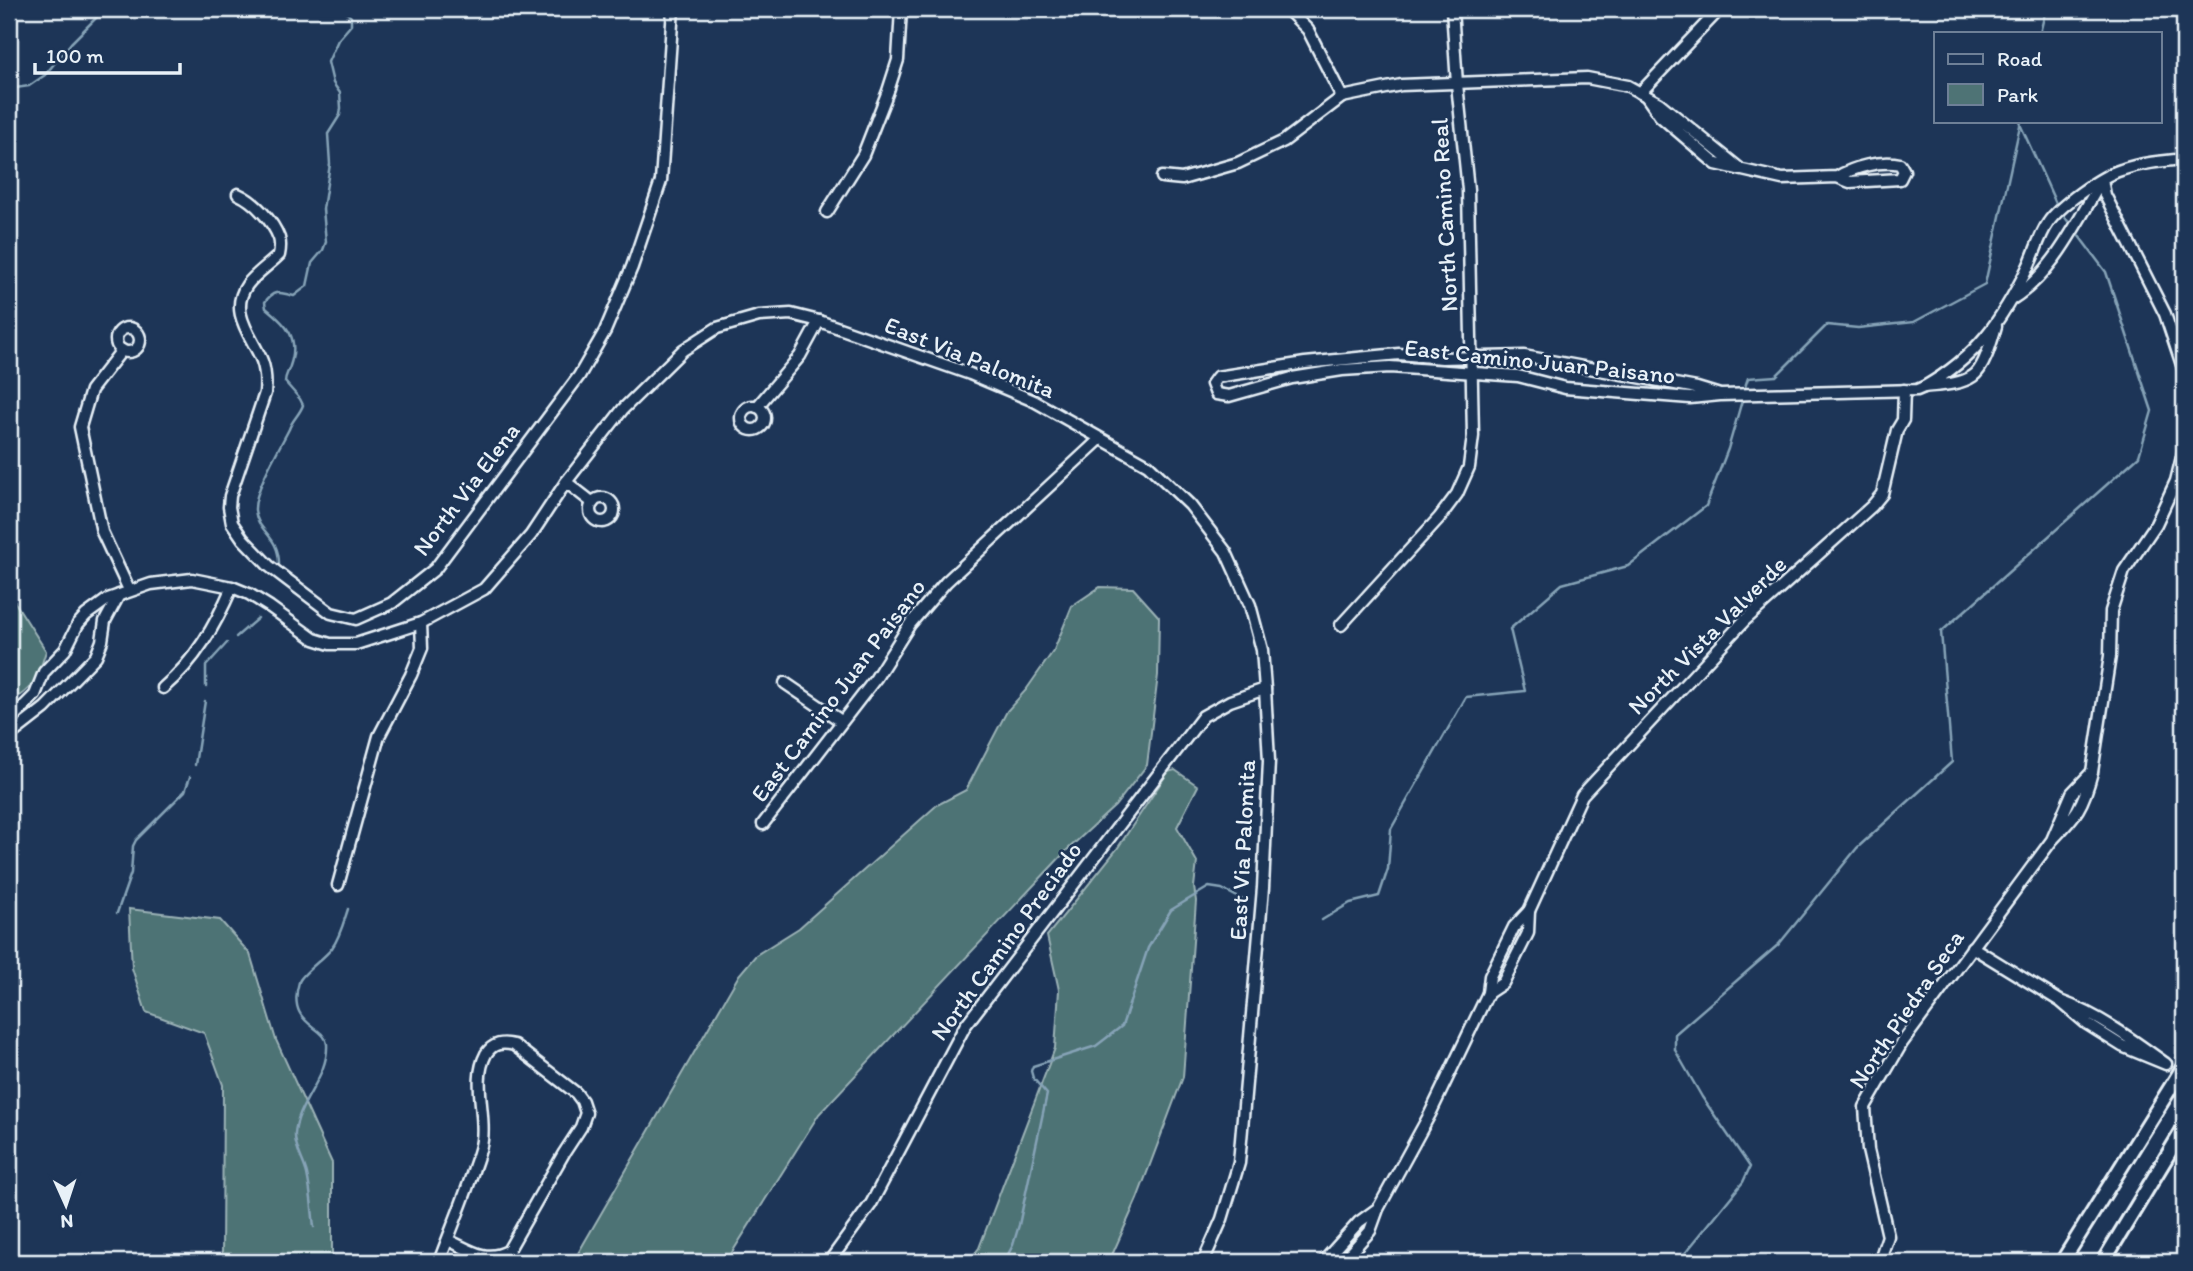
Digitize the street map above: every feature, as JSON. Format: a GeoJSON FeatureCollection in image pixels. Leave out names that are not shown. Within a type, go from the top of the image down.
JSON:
{"type":"FeatureCollection","features":[{"type":"Feature","properties":{"kind":"main road"},"geometry":{"type":"LineString","coordinates":[[2062,1262],[2182,1072]]}},
{"type":"Feature","properties":{"kind":"main road"},"geometry":{"type":"LineString","coordinates":[[2102,1262],[2184,1128]]}},
{"type":"Feature","properties":{"kind":"street","name":"North Via Elena"},"geometry":{"type":"LineString","coordinates":[[238,194],[248,199],[265,217],[279,238],[280,245],[279,255],[247,285],[241,297],[241,322],[261,359],[266,384],[230,496],[232,523],[269,566],[306,596],[331,613],[356,620],[392,603],[435,569],[579,376],[605,331],[632,267],[661,181],[673,9]]}},
{"type":"Feature","properties":{"kind":"street"},"geometry":{"type":"LineString","coordinates":[[827,212],[863,155],[888,91],[898,60],[901,9]]}},
{"type":"Feature","properties":{"kind":"street"},"geometry":{"type":"LineString","coordinates":[[1287,9],[1308,30],[1342,97]]}},
{"type":"Feature","properties":{"kind":"street","name":"North Camino Real"},"geometry":{"type":"LineString","coordinates":[[1341,625],[1439,517],[1462,485],[1472,448],[1468,190],[1451,9]]}},
{"type":"Feature","properties":{"kind":"street"},"geometry":{"type":"LineString","coordinates":[[1643,95],[1720,9]]}},
{"type":"Feature","properties":{"kind":"street"},"geometry":{"type":"LineString","coordinates":[[1162,177],[1193,177],[1261,153],[1284,141],[1342,97],[1401,85],[1587,78],[1628,86],[1659,103],[1739,168],[1782,180],[1837,177],[1850,182],[1900,179],[1903,172],[1900,164],[1888,162],[1847,171],[1837,177]]}},
{"type":"Feature","properties":{"kind":"street","name":"East Camino Juan Paisano"},"geometry":{"type":"LineString","coordinates":[[1720,395],[1697,388],[1524,356],[1442,358],[1399,354],[1352,357],[1217,377],[1212,384],[1216,394],[1229,396],[1292,378],[1342,370],[1390,367],[1472,371],[1518,376],[1565,388],[1690,398],[1904,390],[1955,383],[1974,375],[1988,351],[1996,326],[2012,299],[2046,225],[2062,206],[2117,171],[2184,159]]}},
{"type":"Feature","properties":{"kind":"street"},"geometry":{"type":"LineString","coordinates":[[2012,299],[2023,292],[2067,239],[2102,180]]}},
{"type":"Feature","properties":{"kind":"street"},"geometry":{"type":"LineString","coordinates":[[2102,180],[2105,195],[2165,314],[2184,371]]}},
{"type":"Feature","properties":{"kind":"street","name":"East Via Palomita"},"geometry":{"type":"LineString","coordinates":[[9,721],[34,695],[44,672],[65,650],[78,624],[108,598],[124,593],[192,579],[232,587],[270,607],[314,639],[330,644],[356,644],[421,623],[484,589],[531,535],[566,482],[623,409],[683,350],[717,328],[759,316],[791,314],[970,374],[1034,401],[1148,465],[1190,505],[1226,552],[1250,605],[1262,650],[1269,761],[1263,888],[1239,1163],[1222,1219],[1203,1262]]}},
{"type":"Feature","properties":{"kind":"street"},"geometry":{"type":"LineString","coordinates":[[757,407],[800,356],[818,321]]}},
{"type":"Feature","properties":{"kind":"street","name":"East Camino Juan Paisano"},"geometry":{"type":"LineString","coordinates":[[1924,387],[1940,379],[1996,326]]}},
{"type":"Feature","properties":{"kind":"street"},"geometry":{"type":"LineString","coordinates":[[9,736],[45,708],[96,656],[105,621],[124,593],[102,532],[80,427],[91,390],[122,350]]}},
{"type":"Feature","properties":{"kind":"street","name":"North Vista Valverde"},"geometry":{"type":"LineString","coordinates":[[1342,1262],[1370,1231],[1378,1209],[1430,1114],[1488,993],[1490,976],[1514,927],[1529,911],[1582,795],[1744,621],[1882,494],[1903,420],[1904,390]]}},
{"type":"Feature","properties":{"kind":"street","name":"East Camino Juan Paisano"},"geometry":{"type":"LineString","coordinates":[[763,824],[876,678],[910,624],[946,582],[1100,439]]}},
{"type":"Feature","properties":{"kind":"street","name":"North Piedra Seca"},"geometry":{"type":"LineString","coordinates":[[1879,1262],[1888,1237],[1868,1150],[1865,1107],[1902,1043],[2084,801],[2092,772],[2110,656],[2111,611],[2124,571],[2156,524],[2176,481],[2184,449]]}},
{"type":"Feature","properties":{"kind":"street"},"geometry":{"type":"LineString","coordinates":[[566,482],[593,503]]}},
{"type":"Feature","properties":{"kind":"street"},"geometry":{"type":"LineString","coordinates":[[163,688],[196,656],[219,617],[232,587]]}},
{"type":"Feature","properties":{"kind":"street"},"geometry":{"type":"LineString","coordinates":[[338,885],[379,736],[422,648],[421,623]]}},
{"type":"Feature","properties":{"kind":"street"},"geometry":{"type":"LineString","coordinates":[[785,683],[841,721]]}},
{"type":"Feature","properties":{"kind":"street","name":"North Camino Preciado"},"geometry":{"type":"LineString","coordinates":[[829,1262],[871,1204],[965,1026],[1038,929],[1203,716],[1230,701],[1265,689]]}},
{"type":"Feature","properties":{"kind":"street"},"geometry":{"type":"LineString","coordinates":[[1972,947],[2060,1001],[2087,1024],[2122,1046],[2182,1072]]}},
{"type":"Feature","properties":{"kind":"street"},"geometry":{"type":"LineString","coordinates":[[439,1262],[482,1140],[480,1084],[487,1052],[497,1039],[514,1045],[576,1093],[590,1111],[514,1242],[500,1259],[483,1256],[448,1240]]}},
{"type":"Feature","properties":{"kind":"street","name":"North Vista Valverde"},"geometry":{"type":"LineString","coordinates":[[1323,1262],[1359,1222],[1378,1209]]}},
{"type":"Feature","properties":{"kind":"green space"},"geometry":{"type":"Polygon","coordinates":[[[1100,587],[1133,588],[1159,617],[1158,675],[1147,765],[1115,806],[1067,850],[819,1114],[726,1262],[573,1262],[739,975],[756,955],[799,928],[937,805],[966,790],[1007,711],[1026,690],[1054,650],[1072,606],[1100,587]]]}},
{"type":"Feature","properties":{"kind":"green space"},"geometry":{"type":"Polygon","coordinates":[[[9,593],[46,651],[30,687],[9,702],[9,593]]]}},
{"type":"Feature","properties":{"kind":"green space"},"geometry":{"type":"Polygon","coordinates":[[[1175,770],[1198,786],[1177,827],[1197,862],[1183,1077],[1137,1199],[1109,1262],[968,1262],[979,1248],[1055,1048],[1059,990],[1047,936],[1117,849],[1168,772],[1175,770]]]}},
{"type":"Feature","properties":{"kind":"green space"},"geometry":{"type":"Polygon","coordinates":[[[129,909],[220,920],[250,954],[276,1040],[332,1163],[332,1262],[222,1262],[223,1085],[204,1033],[146,1012],[132,968],[129,909]]]}},
{"type":"Feature","properties":{"kind":"waterway"},"geometry":{"type":"LineString","coordinates":[[9,89],[29,86],[45,75],[102,9]]}},
{"type":"Feature","properties":{"kind":"waterway"},"geometry":{"type":"LineString","coordinates":[[279,564],[276,546],[257,517],[256,502],[268,469],[303,405],[285,382],[293,356],[290,333],[266,308],[265,302],[275,293],[294,296],[307,286],[312,263],[326,242],[323,209],[330,164],[328,134],[340,115],[341,108],[340,93],[333,83],[328,62],[338,40],[351,25],[351,17],[343,9]]}},
{"type":"Feature","properties":{"kind":"waterway"},"geometry":{"type":"LineString","coordinates":[[2040,32],[2046,9]]}},
{"type":"Feature","properties":{"kind":"waterway"},"geometry":{"type":"LineString","coordinates":[[1744,390],[1748,378],[1776,376],[1827,325],[1858,328],[1914,322],[1985,284],[2021,122]]}},
{"type":"Feature","properties":{"kind":"waterway"},"geometry":{"type":"LineString","coordinates":[[2020,124],[2058,208]]}},
{"type":"Feature","properties":{"kind":"waterway"},"geometry":{"type":"LineString","coordinates":[[2062,213],[2072,227]]}},
{"type":"Feature","properties":{"kind":"waterway"},"geometry":{"type":"LineString","coordinates":[[1678,1262],[1743,1182],[1750,1167],[1702,1097],[1675,1050],[1675,1034],[1779,944],[1857,848],[1952,762],[1941,632],[2139,456],[2152,411],[2106,272],[2076,232]]}},
{"type":"Feature","properties":{"kind":"waterway"},"geometry":{"type":"LineString","coordinates":[[1322,920],[1350,903],[1379,896],[1388,869],[1391,829],[1466,697],[1525,691],[1510,629],[1562,584],[1628,566],[1706,506],[1728,449],[1743,397]]}},
{"type":"Feature","properties":{"kind":"waterway"},"geometry":{"type":"LineString","coordinates":[[236,637],[258,618]]}},
{"type":"Feature","properties":{"kind":"waterway"},"geometry":{"type":"LineString","coordinates":[[206,687],[206,666],[227,643]]}},
{"type":"Feature","properties":{"kind":"waterway"},"geometry":{"type":"LineString","coordinates":[[195,765],[205,701]]}},
{"type":"Feature","properties":{"kind":"waterway"},"geometry":{"type":"LineString","coordinates":[[117,913],[131,873],[136,840],[185,791],[190,777]]}},
{"type":"Feature","properties":{"kind":"waterway"},"geometry":{"type":"LineString","coordinates":[[1004,1262],[1019,1225],[1047,1094],[1033,1078],[1033,1066],[1096,1046],[1122,1026],[1148,948],[1171,910],[1209,887],[1222,889],[1245,901]]}},
{"type":"Feature","properties":{"kind":"waterway"},"geometry":{"type":"LineString","coordinates":[[314,1227],[307,1174],[295,1134],[301,1111],[323,1067],[327,1044],[320,1032],[302,1016],[296,997],[301,979],[335,944],[348,909]]}}]}
